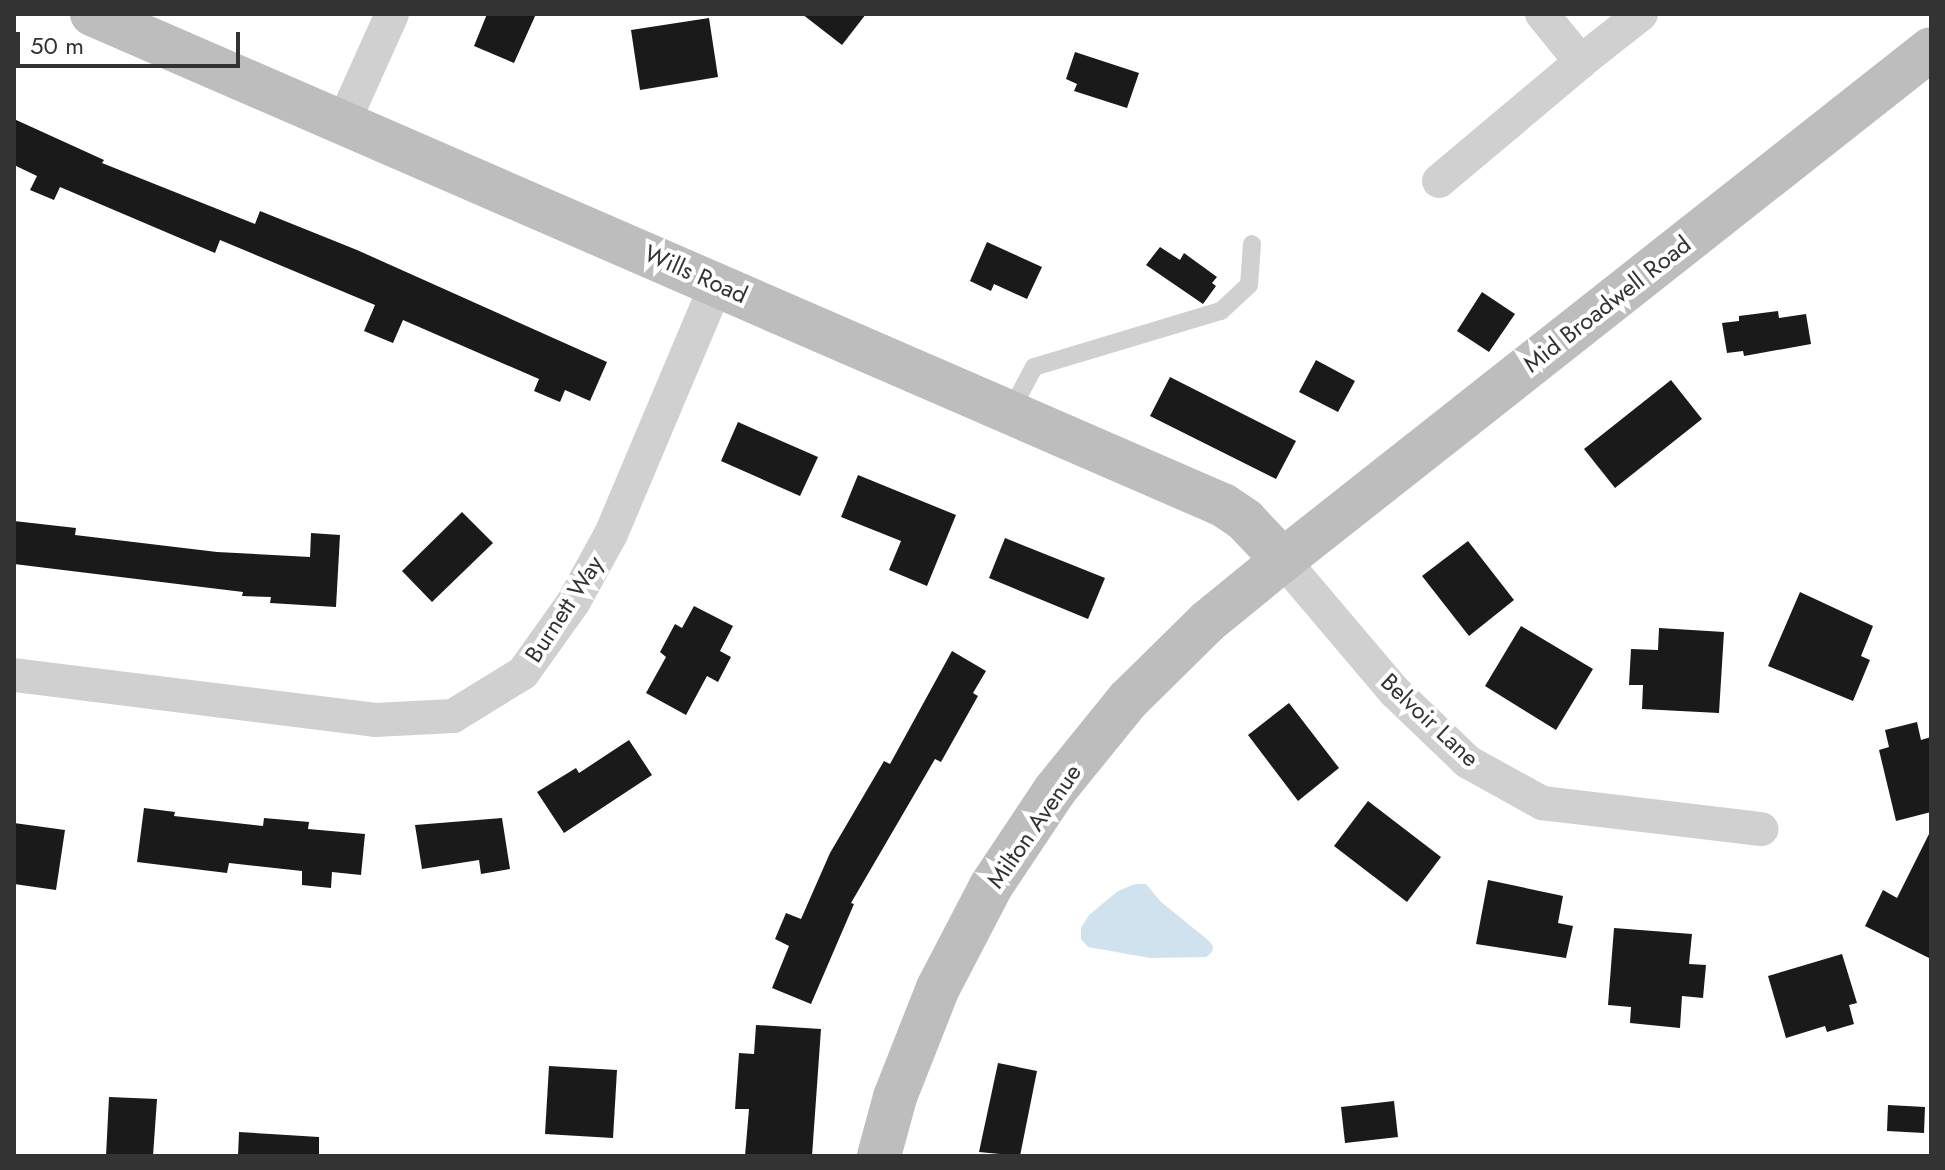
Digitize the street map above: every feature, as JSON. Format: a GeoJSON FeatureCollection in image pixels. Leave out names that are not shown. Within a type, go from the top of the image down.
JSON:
{"type":"FeatureCollection","features":[{"type":"Feature","properties":{"kind":"street"},"geometry":{"type":"LineString","coordinates":[[344,121],[392,14]]}},
{"type":"Feature","properties":{"kind":"street"},"geometry":{"type":"LineString","coordinates":[[1542,14],[1579,63]]}},
{"type":"Feature","properties":{"kind":"street"},"geometry":{"type":"LineString","coordinates":[[1439,181],[1641,14]]}},
{"type":"Feature","properties":{"kind":"street","name":"Wills Road"},"geometry":{"type":"LineString","coordinates":[[113,18],[1223,505],[1245,520],[1283,560]]}},
{"type":"Feature","properties":{"kind":"street","name":"Mid Broadwell Road"},"geometry":{"type":"LineString","coordinates":[[1283,560],[1931,49]]}},
{"type":"Feature","properties":{"kind":"street","name":"Burnett Way"},"geometry":{"type":"LineString","coordinates":[[14,675],[375,720],[453,716],[523,673],[573,603],[611,534],[717,283]]}},
{"type":"Feature","properties":{"kind":"street","name":"Belvoir Lane"},"geometry":{"type":"LineString","coordinates":[[1283,560],[1395,692],[1468,762],[1480,769],[1542,803],[1761,829]]}},
{"type":"Feature","properties":{"kind":"street","name":"Milton Avenue"},"geometry":{"type":"LineString","coordinates":[[879,1156],[895,1097],[938,988],[991,886],[1055,790],[1128,700],[1207,622],[1283,560]]}},
{"type":"Feature","properties":{"kind":"lane"},"geometry":{"type":"LineString","coordinates":[[1010,412],[1034,367],[1221,311],[1249,285],[1252,244]]}},
{"type":"Feature","properties":{"kind":"water"},"geometry":{"type":"Polygon","coordinates":[[[1135,884],[1146,884],[1161,902],[1208,940],[1213,946],[1212,952],[1206,957],[1150,958],[1088,947],[1081,939],[1081,928],[1089,915],[1118,891],[1135,884]]]}},
{"type":"Feature","properties":{"kind":"building"},"geometry":{"type":"Polygon","coordinates":[[[487,14],[536,14],[514,63],[474,46],[487,14]]]}},
{"type":"Feature","properties":{"kind":"building"},"geometry":{"type":"Polygon","coordinates":[[[802,14],[866,14],[842,45],[802,14]]]}},
{"type":"Feature","properties":{"kind":"building"},"geometry":{"type":"Polygon","coordinates":[[[709,18],[718,77],[640,90],[631,30],[709,18]]]}},
{"type":"Feature","properties":{"kind":"building"},"geometry":{"type":"Polygon","coordinates":[[[1075,52],[1139,73],[1127,108],[1074,91],[1077,84],[1066,79],[1075,52]]]}},
{"type":"Feature","properties":{"kind":"building"},"geometry":{"type":"Polygon","coordinates":[[[14,119],[104,160],[102,163],[255,224],[260,211],[357,250],[607,362],[590,401],[565,390],[560,402],[534,391],[539,379],[403,320],[393,343],[364,331],[375,305],[220,240],[215,253],[60,187],[54,200],[30,190],[37,176],[14,165],[14,119]]]}},
{"type":"Feature","properties":{"kind":"building"},"geometry":{"type":"Polygon","coordinates":[[[987,242],[1042,267],[1027,299],[994,284],[991,291],[970,281],[987,242]]]}},
{"type":"Feature","properties":{"kind":"building"},"geometry":{"type":"Polygon","coordinates":[[[1160,247],[1180,260],[1184,253],[1217,277],[1212,283],[1216,286],[1203,304],[1146,265],[1160,247]]]}},
{"type":"Feature","properties":{"kind":"building"},"geometry":{"type":"Polygon","coordinates":[[[1482,292],[1515,314],[1489,352],[1457,331],[1482,292]]]}},
{"type":"Feature","properties":{"kind":"building"},"geometry":{"type":"Polygon","coordinates":[[[1778,311],[1779,318],[1806,314],[1811,344],[1744,356],[1743,351],[1727,353],[1722,323],[1739,321],[1739,316],[1778,311]]]}},
{"type":"Feature","properties":{"kind":"building"},"geometry":{"type":"Polygon","coordinates":[[[1316,360],[1355,381],[1338,412],[1299,392],[1316,360]]]}},
{"type":"Feature","properties":{"kind":"building"},"geometry":{"type":"Polygon","coordinates":[[[1170,377],[1296,441],[1276,479],[1150,416],[1170,377]]]}},
{"type":"Feature","properties":{"kind":"building"},"geometry":{"type":"Polygon","coordinates":[[[1671,380],[1702,419],[1615,488],[1584,449],[1671,380]]]}},
{"type":"Feature","properties":{"kind":"building"},"geometry":{"type":"Polygon","coordinates":[[[738,422],[818,457],[800,496],[721,461],[738,422]]]}},
{"type":"Feature","properties":{"kind":"building"},"geometry":{"type":"Polygon","coordinates":[[[858,475],[956,515],[927,586],[889,570],[901,541],[841,517],[858,475]]]}},
{"type":"Feature","properties":{"kind":"building"},"geometry":{"type":"Polygon","coordinates":[[[462,512],[493,543],[432,602],[402,571],[462,512]]]}},
{"type":"Feature","properties":{"kind":"building"},"geometry":{"type":"Polygon","coordinates":[[[14,521],[76,528],[75,535],[217,552],[310,557],[311,533],[340,535],[336,607],[270,603],[271,597],[242,596],[243,592],[14,564],[14,521]]]}},
{"type":"Feature","properties":{"kind":"building"},"geometry":{"type":"Polygon","coordinates":[[[1005,538],[1105,578],[1088,619],[989,578],[1005,538]]]}},
{"type":"Feature","properties":{"kind":"building"},"geometry":{"type":"Polygon","coordinates":[[[1468,541],[1514,600],[1469,636],[1422,576],[1468,541]]]}},
{"type":"Feature","properties":{"kind":"building"},"geometry":{"type":"Polygon","coordinates":[[[1800,592],[1873,626],[1861,656],[1870,660],[1853,701],[1768,666],[1800,592]]]}},
{"type":"Feature","properties":{"kind":"building"},"geometry":{"type":"Polygon","coordinates":[[[694,606],[733,626],[720,651],[731,657],[718,682],[707,676],[686,715],[646,693],[666,657],[660,652],[675,624],[682,628],[694,606]]]}},
{"type":"Feature","properties":{"kind":"building"},"geometry":{"type":"Polygon","coordinates":[[[1521,626],[1593,669],[1556,730],[1485,686],[1521,626]]]}},
{"type":"Feature","properties":{"kind":"building"},"geometry":{"type":"Polygon","coordinates":[[[1659,628],[1724,632],[1719,713],[1642,709],[1643,685],[1629,685],[1631,649],[1658,650],[1659,628]]]}},
{"type":"Feature","properties":{"kind":"building"},"geometry":{"type":"Polygon","coordinates":[[[952,651],[986,671],[973,693],[978,696],[941,762],[935,759],[851,903],[854,904],[811,1004],[772,988],[789,946],[775,939],[786,913],[801,919],[830,853],[884,761],[890,764],[952,651]]]}},
{"type":"Feature","properties":{"kind":"building"},"geometry":{"type":"Polygon","coordinates":[[[1289,703],[1339,768],[1298,801],[1248,735],[1289,703]]]}},
{"type":"Feature","properties":{"kind":"building"},"geometry":{"type":"Polygon","coordinates":[[[1917,722],[1921,740],[1931,737],[1931,812],[1896,821],[1879,750],[1889,747],[1885,730],[1917,722]]]}},
{"type":"Feature","properties":{"kind":"building"},"geometry":{"type":"Polygon","coordinates":[[[629,740],[652,775],[564,833],[537,792],[576,768],[579,773],[629,740]]]}},
{"type":"Feature","properties":{"kind":"building"},"geometry":{"type":"Polygon","coordinates":[[[1368,801],[1441,857],[1407,902],[1334,846],[1368,801]]]}},
{"type":"Feature","properties":{"kind":"building"},"geometry":{"type":"Polygon","coordinates":[[[144,808],[175,812],[174,816],[263,826],[264,818],[309,822],[308,829],[365,834],[361,875],[332,872],[331,888],[302,885],[302,871],[229,863],[227,873],[137,862],[144,808]]]}},
{"type":"Feature","properties":{"kind":"building"},"geometry":{"type":"Polygon","coordinates":[[[502,818],[510,869],[481,874],[479,860],[422,869],[415,825],[502,818]]]}},
{"type":"Feature","properties":{"kind":"building"},"geometry":{"type":"Polygon","coordinates":[[[14,823],[65,830],[56,890],[14,884],[14,823]]]}},
{"type":"Feature","properties":{"kind":"building"},"geometry":{"type":"Polygon","coordinates":[[[1931,830],[1931,959],[1865,926],[1883,890],[1897,898],[1931,830]]]}},
{"type":"Feature","properties":{"kind":"building"},"geometry":{"type":"Polygon","coordinates":[[[1488,880],[1563,896],[1558,923],[1573,926],[1566,958],[1476,944],[1488,880]]]}},
{"type":"Feature","properties":{"kind":"building"},"geometry":{"type":"Polygon","coordinates":[[[1614,928],[1692,934],[1689,964],[1706,965],[1703,998],[1682,996],[1680,1028],[1630,1023],[1631,1007],[1608,1005],[1614,928]]]}},
{"type":"Feature","properties":{"kind":"building"},"geometry":{"type":"Polygon","coordinates":[[[1842,954],[1857,1003],[1849,1005],[1854,1024],[1827,1032],[1825,1026],[1786,1038],[1768,976],[1842,954]]]}},
{"type":"Feature","properties":{"kind":"building"},"geometry":{"type":"Polygon","coordinates":[[[756,1025],[821,1029],[812,1156],[745,1156],[749,1109],[735,1109],[739,1053],[754,1054],[756,1025]]]}},
{"type":"Feature","properties":{"kind":"building"},"geometry":{"type":"Polygon","coordinates":[[[998,1063],[1037,1071],[1020,1156],[979,1152],[998,1063]]]}},
{"type":"Feature","properties":{"kind":"building"},"geometry":{"type":"Polygon","coordinates":[[[549,1066],[617,1070],[613,1138],[545,1134],[549,1066]]]}},
{"type":"Feature","properties":{"kind":"building"},"geometry":{"type":"Polygon","coordinates":[[[109,1097],[157,1099],[153,1156],[106,1156],[109,1097]]]}},
{"type":"Feature","properties":{"kind":"building"},"geometry":{"type":"Polygon","coordinates":[[[1394,1101],[1398,1137],[1345,1143],[1341,1107],[1394,1101]]]}},
{"type":"Feature","properties":{"kind":"building"},"geometry":{"type":"Polygon","coordinates":[[[1888,1105],[1925,1107],[1924,1133],[1887,1131],[1888,1105]]]}},
{"type":"Feature","properties":{"kind":"building"},"geometry":{"type":"Polygon","coordinates":[[[239,1132],[319,1137],[319,1156],[238,1156],[239,1132]]]}}]}
